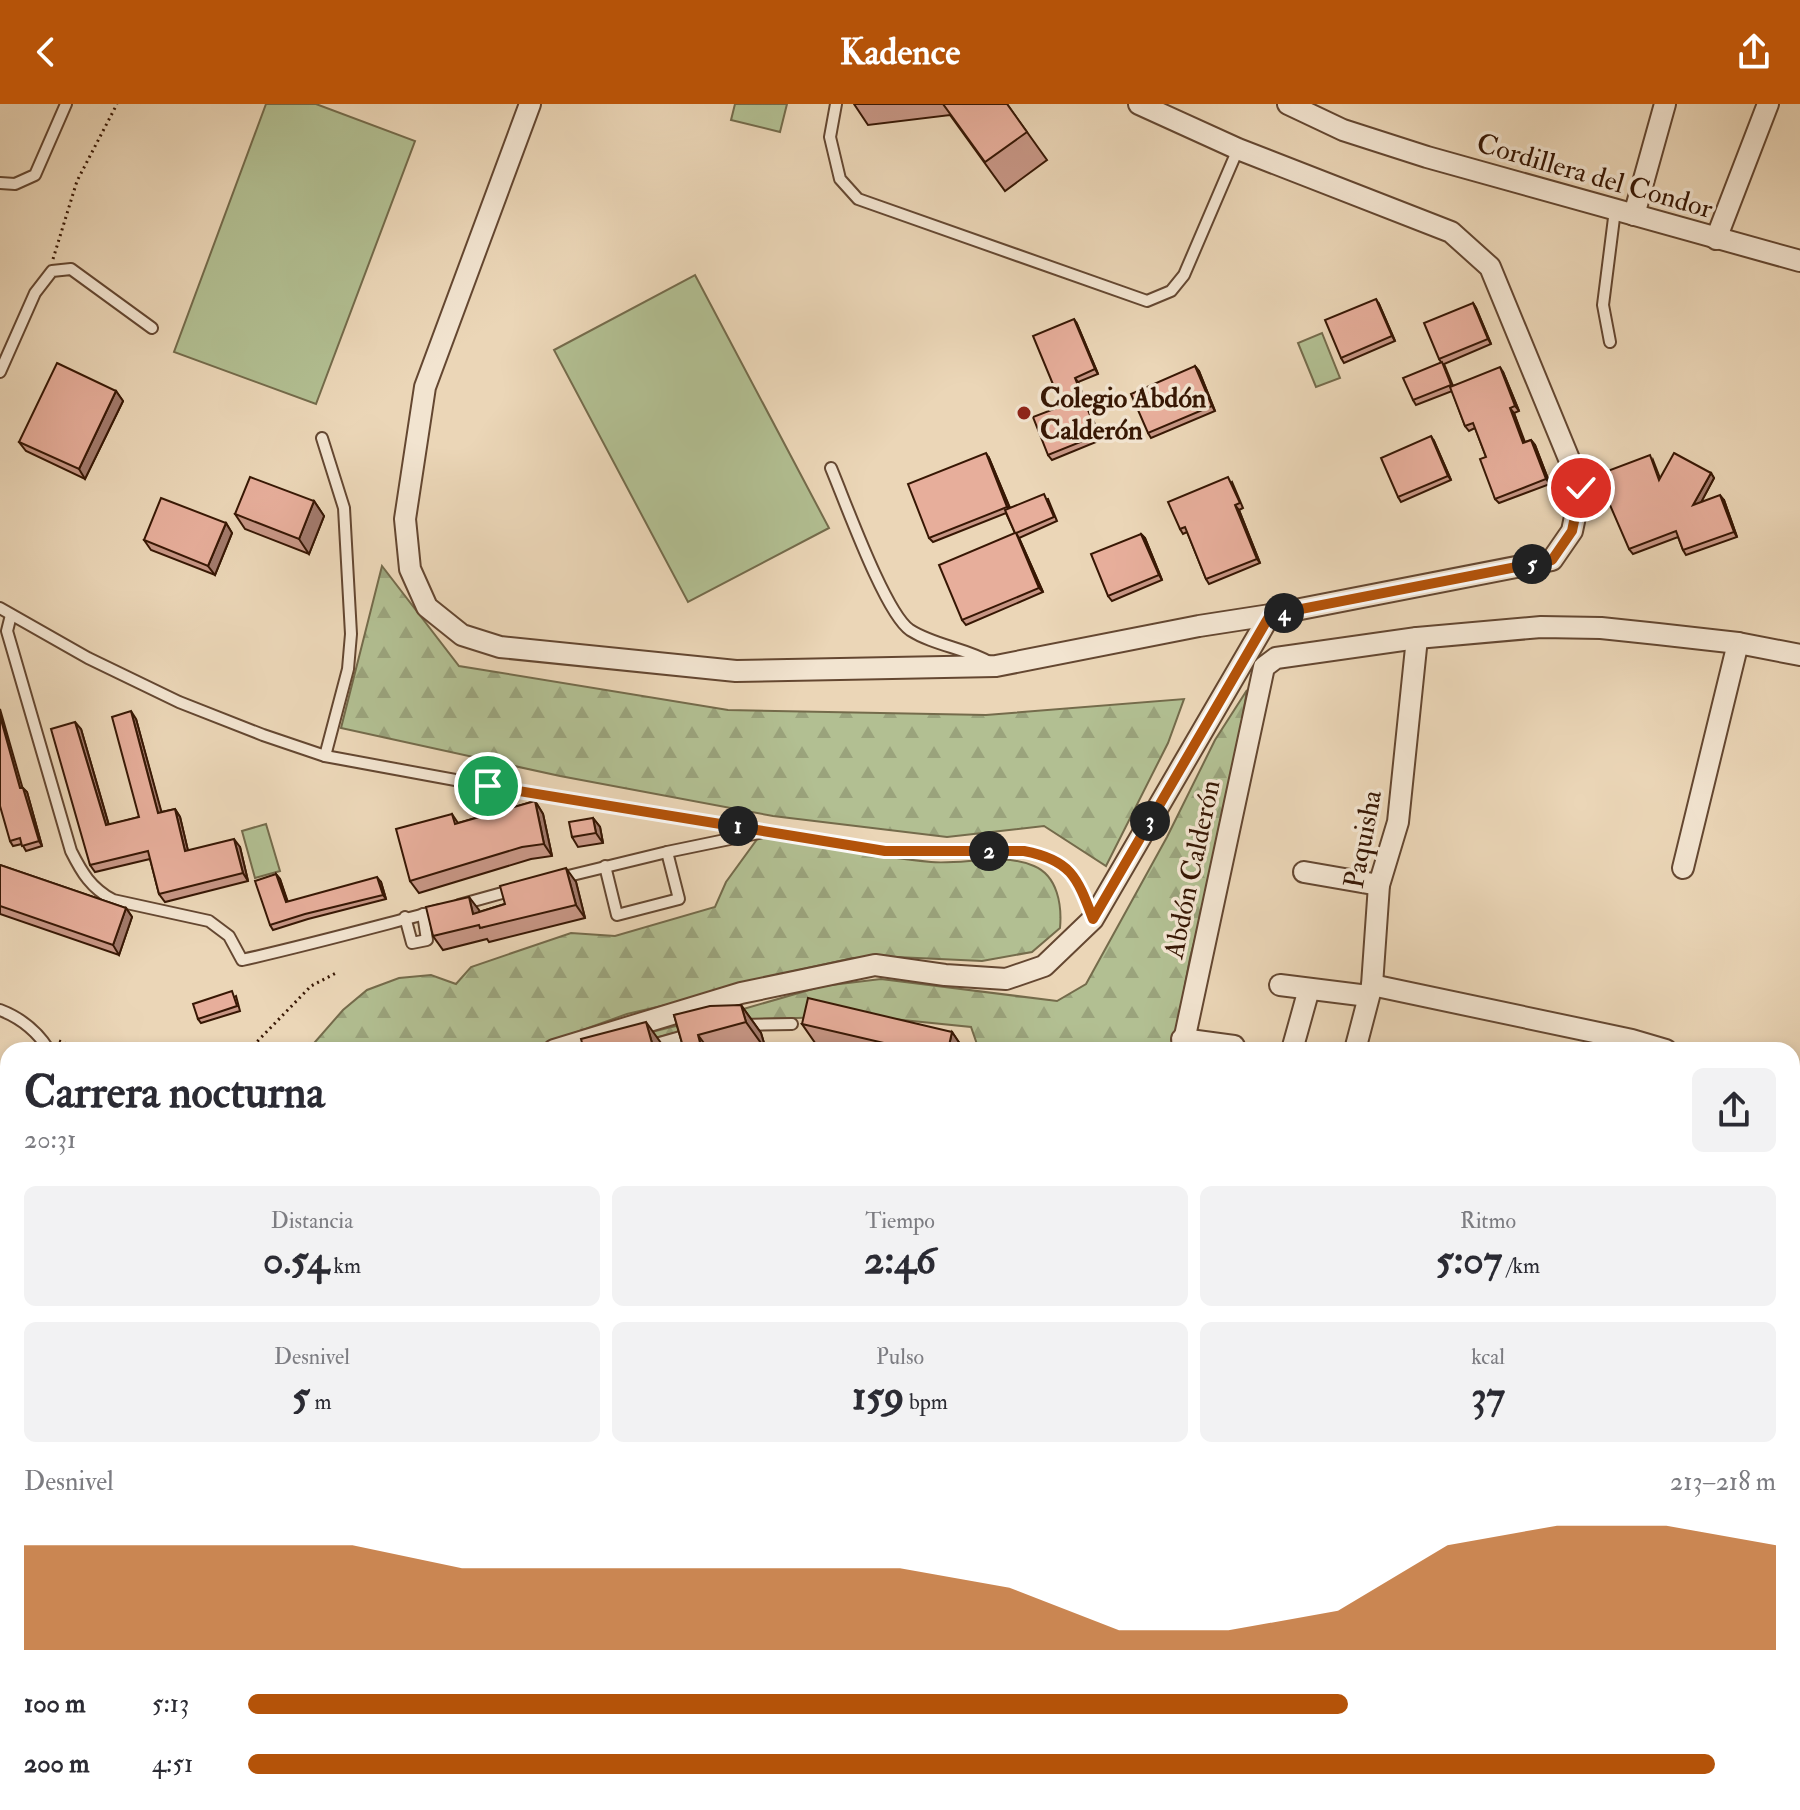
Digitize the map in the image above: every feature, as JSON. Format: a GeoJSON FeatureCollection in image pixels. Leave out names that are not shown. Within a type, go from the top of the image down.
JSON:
{"type":"FeatureCollection","features":[{"type":"Feature","properties":{"kind":"main road"},"geometry":{"type":"LineString","coordinates":[[656,1810],[805,1810]]}},
{"type":"Feature","properties":{"kind":"street"},"geometry":{"type":"LineString","coordinates":[[530,104],[425,387],[405,519],[410,569],[427,607],[462,635],[500,647],[736,671],[996,666],[1552,560],[1572,531],[1581,488],[1490,267],[1451,232],[1238,149],[1139,104]]}},
{"type":"Feature","properties":{"kind":"street","name":"Cordillera del Condor"},"geometry":{"type":"LineString","coordinates":[[1288,104],[1374,141],[1800,261]]}},
{"type":"Feature","properties":{"kind":"street"},"geometry":{"type":"LineString","coordinates":[[1625,212],[1665,104]]}},
{"type":"Feature","properties":{"kind":"street"},"geometry":{"type":"LineString","coordinates":[[1716,239],[1768,104]]}},
{"type":"Feature","properties":{"kind":"street"},"geometry":{"type":"LineString","coordinates":[[580,1042],[741,993],[875,965],[945,975],[1006,979],[1044,966],[1093,919],[1270,615]]}},
{"type":"Feature","properties":{"kind":"street","name":"Abdón Calderón"},"geometry":{"type":"LineString","coordinates":[[1183,1042],[1264,667],[1276,658],[1417,638],[1541,627],[1587,627],[1738,643],[1800,655]]}},
{"type":"Feature","properties":{"kind":"street","name":"Paquisha"},"geometry":{"type":"LineString","coordinates":[[1357,1042],[1370,991],[1379,885],[1398,822],[1417,638]]}},
{"type":"Feature","properties":{"kind":"street"},"geometry":{"type":"LineString","coordinates":[[1683,868],[1738,643]]}},
{"type":"Feature","properties":{"kind":"street"},"geometry":{"type":"LineString","coordinates":[[1304,872],[1379,885]]}},
{"type":"Feature","properties":{"kind":"street"},"geometry":{"type":"LineString","coordinates":[[1280,985],[1370,991],[1639,1042]]}},
{"type":"Feature","properties":{"kind":"street"},"geometry":{"type":"LineString","coordinates":[[1294,1042],[1309,989]]}},
{"type":"Feature","properties":{"kind":"lane"},"geometry":{"type":"LineString","coordinates":[[0,183],[15,184],[35,175],[66,104]]}},
{"type":"Feature","properties":{"kind":"lane"},"geometry":{"type":"LineString","coordinates":[[836,104],[830,137],[840,179],[858,199],[1147,301],[1171,291],[1184,275],[1238,149]]}},
{"type":"Feature","properties":{"kind":"lane"},"geometry":{"type":"LineString","coordinates":[[1610,342],[1603,305],[1625,212]]}},
{"type":"Feature","properties":{"kind":"lane"},"geometry":{"type":"LineString","coordinates":[[0,372],[35,293],[52,271],[71,269],[152,328]]}},
{"type":"Feature","properties":{"kind":"lane"},"geometry":{"type":"LineString","coordinates":[[322,438],[344,508],[351,634],[348,669],[325,756]]}},
{"type":"Feature","properties":{"kind":"lane"},"geometry":{"type":"LineString","coordinates":[[831,468],[885,596],[908,628],[975,654],[996,666]]}},
{"type":"Feature","properties":{"kind":"lane"},"geometry":{"type":"LineString","coordinates":[[0,608],[88,658],[179,702],[325,756],[885,851],[1024,851],[1045,855],[1070,871],[1082,890],[1093,919]]}},
{"type":"Feature","properties":{"kind":"lane"},"geometry":{"type":"LineString","coordinates":[[11,615],[7,631],[71,851],[85,879],[113,900],[209,921],[229,936],[242,960],[330,941],[405,917],[529,886]]}},
{"type":"Feature","properties":{"kind":"lane"},"geometry":{"type":"LineString","coordinates":[[544,882],[768,831]]}},
{"type":"Feature","properties":{"kind":"lane"},"geometry":{"type":"LineString","coordinates":[[605,866],[617,915],[679,899],[667,852]]}},
{"type":"Feature","properties":{"kind":"lane"},"geometry":{"type":"LineString","coordinates":[[405,917],[412,943],[427,940],[423,914]]}},
{"type":"Feature","properties":{"kind":"lane"},"geometry":{"type":"LineString","coordinates":[[0,1010],[18,1016],[42,1042]]}},
{"type":"Feature","properties":{"kind":"lane"},"geometry":{"type":"LineString","coordinates":[[729,1026],[792,1024]]}},
{"type":"Feature","properties":{"kind":"lane"},"geometry":{"type":"LineString","coordinates":[[663,1042],[699,1032]]}},
{"type":"Feature","properties":{"kind":"path"},"geometry":{"type":"LineString","coordinates":[[52,271],[53,255],[77,181],[117,104]]}},
{"type":"Feature","properties":{"kind":"path"},"geometry":{"type":"LineString","coordinates":[[257,1042],[311,986],[338,972]]}},
{"type":"Feature","properties":{"kind":"green space"},"geometry":{"type":"Polygon","coordinates":[[[266,104],[316,104],[415,141],[316,404],[174,352],[266,104]]]}},
{"type":"Feature","properties":{"kind":"green space"},"geometry":{"type":"Polygon","coordinates":[[[735,104],[787,104],[780,132],[731,120],[735,104]]]}},
{"type":"Feature","properties":{"kind":"green space"},"geometry":{"type":"Polygon","coordinates":[[[695,275],[829,528],[688,602],[554,350],[695,275]]]}},
{"type":"Feature","properties":{"kind":"green space"},"geometry":{"type":"Polygon","coordinates":[[[1322,333],[1340,378],[1316,387],[1298,343],[1322,333]]]}},
{"type":"Feature","properties":{"kind":"green space"},"geometry":{"type":"Polygon","coordinates":[[[382,566],[459,666],[728,710],[986,715],[1184,699],[1168,743],[1106,866],[1044,826],[947,837],[773,816],[560,776],[341,728],[382,566]]]}},
{"type":"Feature","properties":{"kind":"green space"},"geometry":{"type":"Polygon","coordinates":[[[1247,690],[1225,825],[1190,958],[1174,1042],[976,1042],[971,1027],[863,1016],[731,1020],[637,1042],[611,1042],[823,986],[881,979],[1057,1001],[1086,984],[1167,837],[1215,740],[1247,690]]]}},
{"type":"Feature","properties":{"kind":"green space"},"geometry":{"type":"Polygon","coordinates":[[[266,824],[280,871],[255,878],[242,831],[266,824]]]}},
{"type":"Feature","properties":{"kind":"green space"},"geometry":{"type":"Polygon","coordinates":[[[758,838],[931,862],[996,859],[1022,862],[1042,871],[1053,884],[1059,901],[1060,928],[1032,952],[982,961],[853,958],[627,1014],[549,1042],[315,1042],[343,1010],[367,990],[399,978],[431,975],[456,984],[471,967],[571,933],[615,936],[715,907],[726,882],[758,838]]]}},
{"type":"Feature","properties":{"kind":"building"},"geometry":{"type":"Polygon","coordinates":[[[943,104],[1007,104],[1027,132],[985,162],[943,104]]]}},
{"type":"Feature","properties":{"kind":"building"},"geometry":{"type":"Polygon","coordinates":[[[1376,299],[1392,336],[1341,358],[1325,320],[1376,299]]]}},
{"type":"Feature","properties":{"kind":"building"},"geometry":{"type":"Polygon","coordinates":[[[1473,303],[1488,339],[1439,359],[1424,323],[1473,303]]]}},
{"type":"Feature","properties":{"kind":"building"},"geometry":{"type":"Polygon","coordinates":[[[1074,319],[1095,369],[1075,378],[1098,435],[1048,455],[1033,417],[1062,406],[1033,336],[1074,319]]]}},
{"type":"Feature","properties":{"kind":"building"},"geometry":{"type":"Polygon","coordinates":[[[1442,362],[1451,385],[1413,400],[1403,378],[1442,362]]]}},
{"type":"Feature","properties":{"kind":"building"},"geometry":{"type":"Polygon","coordinates":[[[57,363],[116,391],[79,469],[19,442],[57,363]]]}},
{"type":"Feature","properties":{"kind":"building"},"geometry":{"type":"Polygon","coordinates":[[[1195,366],[1212,406],[1148,433],[1131,394],[1195,366]]]}},
{"type":"Feature","properties":{"kind":"building"},"geometry":{"type":"Polygon","coordinates":[[[1500,367],[1515,406],[1510,408],[1523,443],[1531,440],[1546,479],[1495,499],[1480,459],[1486,457],[1473,423],[1465,426],[1450,387],[1500,367]]]}},
{"type":"Feature","properties":{"kind":"building"},"geometry":{"type":"Polygon","coordinates":[[[1431,436],[1448,476],[1398,497],[1381,458],[1431,436]]]}},
{"type":"Feature","properties":{"kind":"building"},"geometry":{"type":"Polygon","coordinates":[[[986,453],[1007,507],[929,538],[908,484],[986,453]]]}},
{"type":"Feature","properties":{"kind":"building"},"geometry":{"type":"Polygon","coordinates":[[[1674,453],[1711,473],[1693,505],[1720,495],[1734,532],[1683,550],[1676,531],[1629,549],[1597,475],[1650,455],[1659,480],[1674,453]]]}},
{"type":"Feature","properties":{"kind":"building"},"geometry":{"type":"Polygon","coordinates":[[[250,477],[314,501],[299,539],[235,514],[250,477]]]}},
{"type":"Feature","properties":{"kind":"building"},"geometry":{"type":"Polygon","coordinates":[[[1228,477],[1240,503],[1235,505],[1257,559],[1206,579],[1185,527],[1180,529],[1168,502],[1228,477]]]}},
{"type":"Feature","properties":{"kind":"building"},"geometry":{"type":"Polygon","coordinates":[[[1044,494],[1054,517],[1016,533],[1039,588],[962,620],[939,565],[1015,533],[1005,510],[1044,494]]]}},
{"type":"Feature","properties":{"kind":"building"},"geometry":{"type":"Polygon","coordinates":[[[161,498],[226,523],[208,566],[144,540],[161,498]]]}},
{"type":"Feature","properties":{"kind":"building"},"geometry":{"type":"Polygon","coordinates":[[[1141,534],[1159,575],[1108,596],[1091,554],[1141,534]]]}},
{"type":"Feature","properties":{"kind":"building"},"geometry":{"type":"Polygon","coordinates":[[[131,711],[158,813],[175,809],[185,851],[234,839],[243,873],[159,894],[148,851],[90,865],[51,729],[75,722],[106,825],[139,817],[112,717],[131,711]]]}},
{"type":"Feature","properties":{"kind":"building"},"geometry":{"type":"Polygon","coordinates":[[[0,716],[39,841],[22,846],[20,838],[10,841],[0,806],[0,716]]]}},
{"type":"Feature","properties":{"kind":"building"},"geometry":{"type":"Polygon","coordinates":[[[535,801],[544,844],[522,847],[410,881],[396,829],[452,814],[455,824],[535,801]]]}},
{"type":"Feature","properties":{"kind":"building"},"geometry":{"type":"Polygon","coordinates":[[[593,818],[596,833],[572,837],[569,822],[593,818]]]}},
{"type":"Feature","properties":{"kind":"building"},"geometry":{"type":"Polygon","coordinates":[[[0,865],[126,908],[113,945],[0,906],[0,865]]]}},
{"type":"Feature","properties":{"kind":"building"},"geometry":{"type":"Polygon","coordinates":[[[566,868],[576,905],[433,936],[426,907],[469,897],[473,914],[505,904],[500,886],[566,868]]]}},
{"type":"Feature","properties":{"kind":"building"},"geometry":{"type":"Polygon","coordinates":[[[276,874],[286,902],[377,877],[383,895],[270,925],[255,881],[276,874]]]}},
{"type":"Feature","properties":{"kind":"building"},"geometry":{"type":"Polygon","coordinates":[[[232,991],[237,1006],[198,1019],[193,1004],[232,991]]]}},
{"type":"Feature","properties":{"kind":"building"},"geometry":{"type":"Polygon","coordinates":[[[808,998],[952,1032],[950,1042],[880,1042],[802,1024],[808,998]]]}},
{"type":"Feature","properties":{"kind":"building"},"geometry":{"type":"Polygon","coordinates":[[[741,1005],[746,1022],[698,1035],[700,1042],[682,1042],[674,1015],[710,1006],[741,1005]]]}},
{"type":"Feature","properties":{"kind":"building"},"geometry":{"type":"Polygon","coordinates":[[[646,1022],[652,1042],[582,1042],[581,1039],[646,1022]]]}},
{"type":"Feature","properties":{"kind":"place","name":"Colegio Abdón Calderón"},"geometry":{"type":"Point","coordinates":[1024,413]}},
{"type":"Feature","properties":{"kind":"route"},"geometry":{"type":"LineString","coordinates":[[488,786],[885,851],[1024,851],[1045,855],[1070,871],[1082,890],[1093,919],[1270,615],[1552,560],[1572,531],[1581,488]]}}]}
